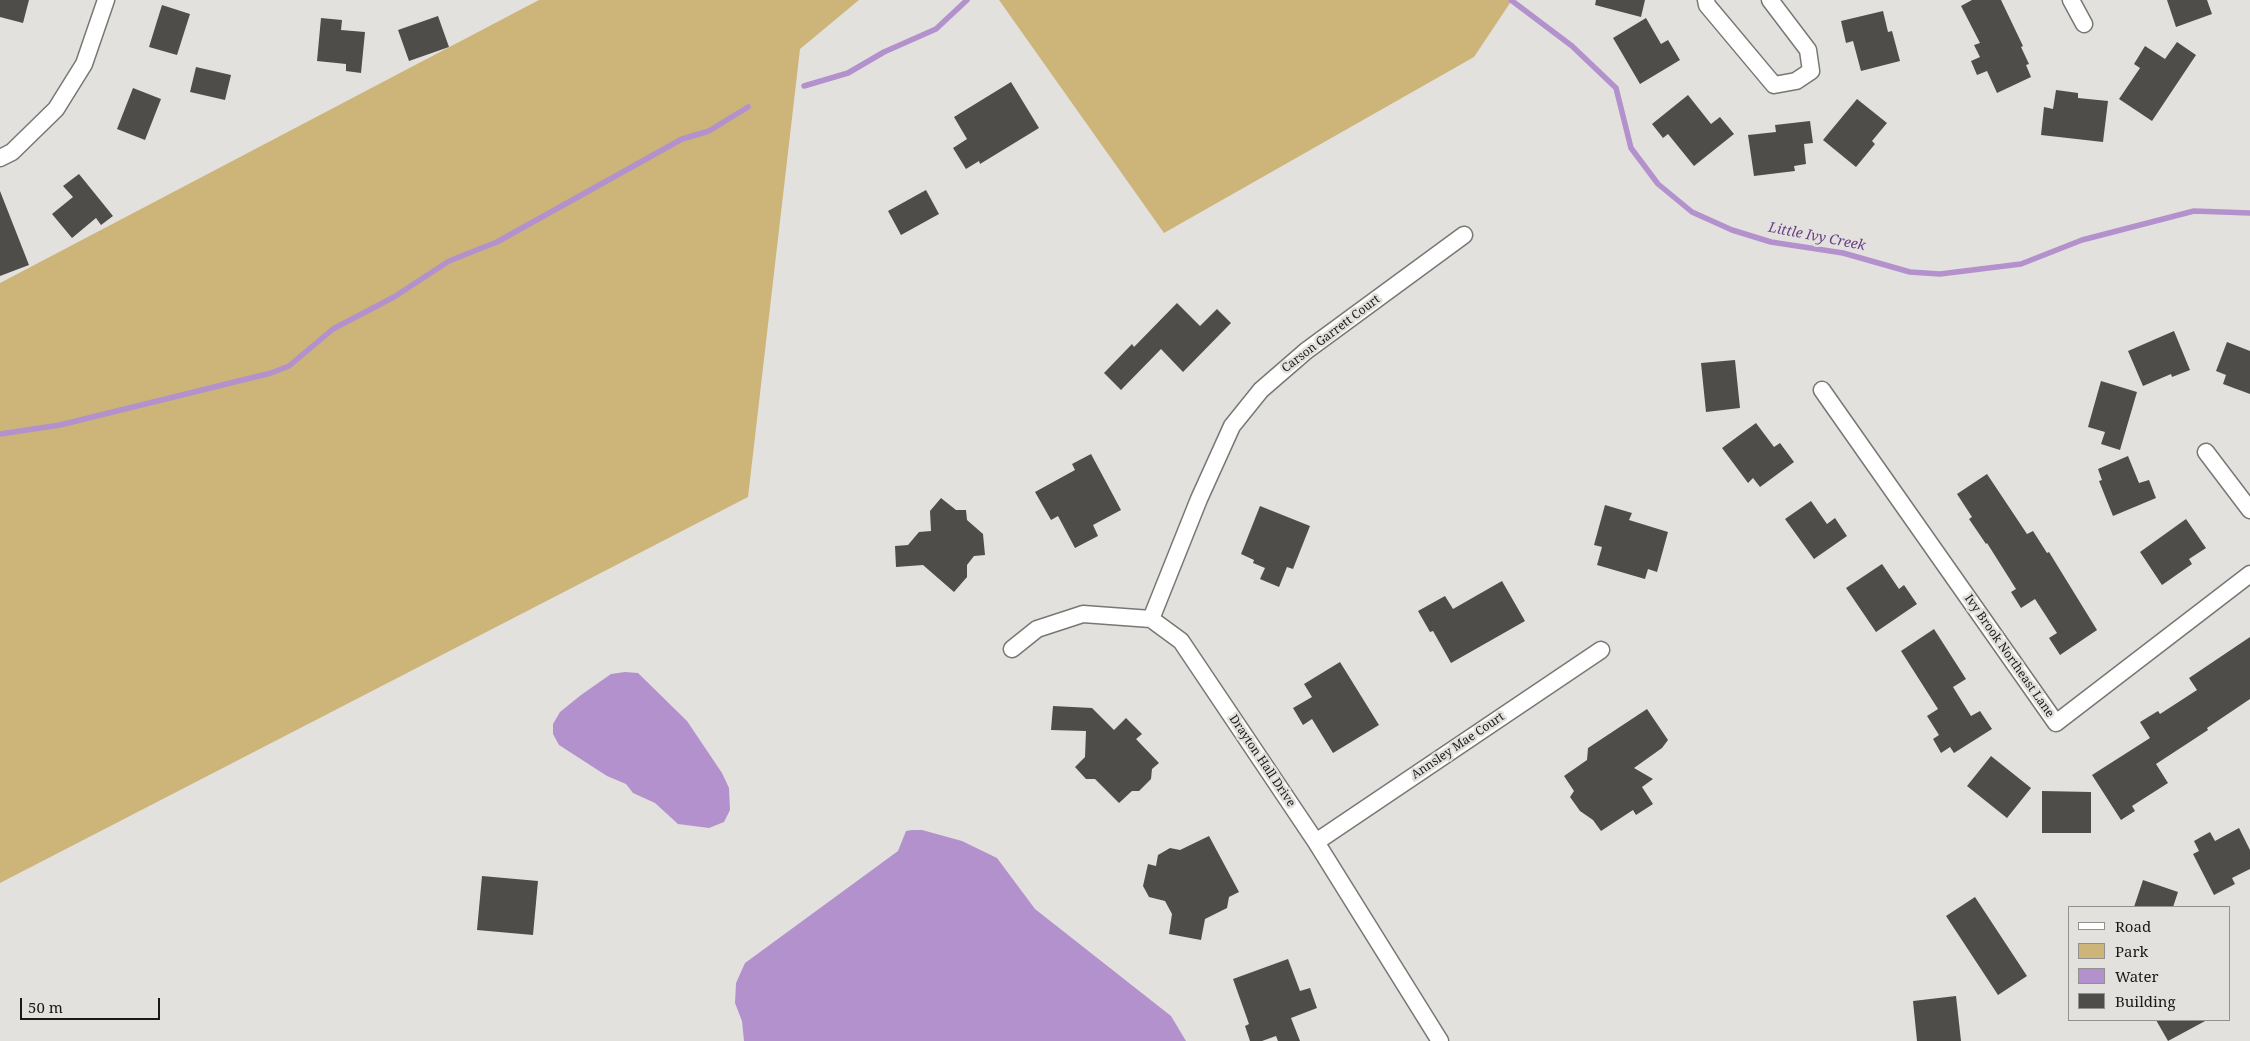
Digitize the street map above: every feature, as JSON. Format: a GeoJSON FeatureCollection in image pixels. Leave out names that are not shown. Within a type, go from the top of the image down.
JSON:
{"type":"FeatureCollection","features":[{"type":"Feature","properties":{"kind":"street"},"geometry":{"type":"LineString","coordinates":[[0,158],[12,152],[56,109],[84,64],[106,0]]}},
{"type":"Feature","properties":{"kind":"street"},"geometry":{"type":"LineString","coordinates":[[1706,0],[1707,5],[1774,85],[1796,81],[1811,71],[1808,50],[1770,0]]}},
{"type":"Feature","properties":{"kind":"street"},"geometry":{"type":"LineString","coordinates":[[2071,0],[2084,24]]}},
{"type":"Feature","properties":{"kind":"street","name":"Carson Garrett Court"},"geometry":{"type":"LineString","coordinates":[[1151,619],[1199,499],[1232,426],[1261,390],[1306,351],[1464,235]]}},
{"type":"Feature","properties":{"kind":"street","name":"Ivy Brook Northeast Lane"},"geometry":{"type":"LineString","coordinates":[[1822,390],[2056,723],[2250,574]]}},
{"type":"Feature","properties":{"kind":"street"},"geometry":{"type":"LineString","coordinates":[[2206,452],[2250,510]]}},
{"type":"Feature","properties":{"kind":"street"},"geometry":{"type":"LineString","coordinates":[[1012,649],[1037,629],[1083,614],[1151,619]]}},
{"type":"Feature","properties":{"kind":"street","name":"Drayton Hall Drive"},"geometry":{"type":"LineString","coordinates":[[1151,619],[1181,641],[1316,842],[1440,1041]]}},
{"type":"Feature","properties":{"kind":"street","name":"Annsley Mae Court"},"geometry":{"type":"LineString","coordinates":[[1316,842],[1601,650]]}},
{"type":"Feature","properties":{"kind":"green space"},"geometry":{"type":"Polygon","coordinates":[[[539,0],[859,0],[800,49],[748,497],[0,883],[0,283],[539,0]]]}},
{"type":"Feature","properties":{"kind":"green space"},"geometry":{"type":"Polygon","coordinates":[[[999,0],[1512,0],[1474,57],[1164,233],[999,0]]]}},
{"type":"Feature","properties":{"kind":"water"},"geometry":{"type":"Polygon","coordinates":[[[638,673],[687,721],[722,773],[729,788],[730,810],[724,822],[709,828],[678,824],[655,803],[633,793],[626,784],[607,776],[559,745],[553,734],[553,724],[560,712],[611,674],[638,673]]]}},
{"type":"Feature","properties":{"kind":"water"},"geometry":{"type":"Polygon","coordinates":[[[922,830],[962,841],[997,858],[1035,909],[1171,1016],[1186,1041],[744,1041],[742,1021],[735,1003],[736,983],[745,963],[898,851],[906,831],[922,830]]]}},
{"type":"Feature","properties":{"kind":"building"},"geometry":{"type":"Polygon","coordinates":[[[0,0],[29,0],[23,23],[0,17],[0,0]]]}},
{"type":"Feature","properties":{"kind":"building"},"geometry":{"type":"Polygon","coordinates":[[[1596,0],[1645,0],[1641,17],[1595,5],[1596,0]]]}},
{"type":"Feature","properties":{"kind":"building"},"geometry":{"type":"Polygon","coordinates":[[[1972,0],[2001,0],[2023,46],[2021,47],[2029,64],[2026,65],[2031,77],[1997,93],[1987,71],[1977,75],[1971,61],[1980,57],[1974,45],[1980,43],[1961,6],[1972,0]]]}},
{"type":"Feature","properties":{"kind":"building"},"geometry":{"type":"Polygon","coordinates":[[[2167,0],[2207,0],[2212,14],[2176,27],[2167,0]]]}},
{"type":"Feature","properties":{"kind":"building"},"geometry":{"type":"Polygon","coordinates":[[[162,5],[190,14],[177,55],[149,47],[162,5]]]}},
{"type":"Feature","properties":{"kind":"building"},"geometry":{"type":"Polygon","coordinates":[[[1883,11],[1888,32],[1892,31],[1900,61],[1861,71],[1853,41],[1846,43],[1841,21],[1883,11]]]}},
{"type":"Feature","properties":{"kind":"building"},"geometry":{"type":"Polygon","coordinates":[[[438,16],[449,47],[409,61],[398,30],[438,16]]]}},
{"type":"Feature","properties":{"kind":"building"},"geometry":{"type":"Polygon","coordinates":[[[321,18],[342,20],[341,30],[365,32],[361,73],[346,71],[346,64],[317,61],[321,18]]]}},
{"type":"Feature","properties":{"kind":"building"},"geometry":{"type":"Polygon","coordinates":[[[1646,18],[1661,44],[1668,40],[1680,60],[1640,84],[1613,38],[1646,18]]]}},
{"type":"Feature","properties":{"kind":"building"},"geometry":{"type":"Polygon","coordinates":[[[2177,42],[2196,55],[2152,121],[2119,99],[2140,68],[2134,64],[2145,46],[2165,59],[2177,42]]]}},
{"type":"Feature","properties":{"kind":"building"},"geometry":{"type":"Polygon","coordinates":[[[196,67],[231,75],[225,100],[190,92],[196,67]]]}},
{"type":"Feature","properties":{"kind":"building"},"geometry":{"type":"Polygon","coordinates":[[[1011,82],[1039,128],[980,164],[979,161],[966,169],[953,148],[967,139],[954,117],[1011,82]]]}},
{"type":"Feature","properties":{"kind":"building"},"geometry":{"type":"Polygon","coordinates":[[[133,88],[161,99],[145,140],[117,129],[133,88]]]}},
{"type":"Feature","properties":{"kind":"building"},"geometry":{"type":"Polygon","coordinates":[[[2056,90],[2078,93],[2078,98],[2108,101],[2103,142],[2041,135],[2044,107],[2053,109],[2056,90]]]}},
{"type":"Feature","properties":{"kind":"building"},"geometry":{"type":"Polygon","coordinates":[[[1688,95],[1711,124],[1720,117],[1734,134],[1694,166],[1668,134],[1663,138],[1652,124],[1688,95]]]}},
{"type":"Feature","properties":{"kind":"building"},"geometry":{"type":"Polygon","coordinates":[[[1857,99],[1887,123],[1872,141],[1875,144],[1856,167],[1823,140],[1857,99]]]}},
{"type":"Feature","properties":{"kind":"building"},"geometry":{"type":"Polygon","coordinates":[[[1810,121],[1813,143],[1804,144],[1806,164],[1794,166],[1795,171],[1754,176],[1748,135],[1776,132],[1775,125],[1810,121]]]}},
{"type":"Feature","properties":{"kind":"building"},"geometry":{"type":"Polygon","coordinates":[[[79,174],[113,216],[101,225],[96,218],[72,238],[52,214],[73,197],[63,186],[79,174]]]}},
{"type":"Feature","properties":{"kind":"building"},"geometry":{"type":"Polygon","coordinates":[[[926,190],[939,214],[901,235],[888,211],[926,190]]]}},
{"type":"Feature","properties":{"kind":"building"},"geometry":{"type":"Polygon","coordinates":[[[0,191],[29,265],[0,276],[0,191]]]}},
{"type":"Feature","properties":{"kind":"building"},"geometry":{"type":"Polygon","coordinates":[[[1177,303],[1200,326],[1217,309],[1231,323],[1183,372],[1161,349],[1121,390],[1104,373],[1132,344],[1134,347],[1177,303]]]}},
{"type":"Feature","properties":{"kind":"building"},"geometry":{"type":"Polygon","coordinates":[[[2174,331],[2190,370],[2172,377],[2171,374],[2143,386],[2128,351],[2174,331]]]}},
{"type":"Feature","properties":{"kind":"building"},"geometry":{"type":"Polygon","coordinates":[[[2227,342],[2250,351],[2250,394],[2223,384],[2226,375],[2216,371],[2227,342]]]}},
{"type":"Feature","properties":{"kind":"building"},"geometry":{"type":"Polygon","coordinates":[[[1735,360],[1740,408],[1706,412],[1701,363],[1735,360]]]}},
{"type":"Feature","properties":{"kind":"building"},"geometry":{"type":"Polygon","coordinates":[[[2101,381],[2137,392],[2120,450],[2101,444],[2105,432],[2088,427],[2101,381]]]}},
{"type":"Feature","properties":{"kind":"building"},"geometry":{"type":"Polygon","coordinates":[[[1756,423],[1774,447],[1780,443],[1794,462],[1760,487],[1753,478],[1748,483],[1722,448],[1756,423]]]}},
{"type":"Feature","properties":{"kind":"building"},"geometry":{"type":"Polygon","coordinates":[[[1091,454],[1121,510],[1093,525],[1098,536],[1075,548],[1058,516],[1051,520],[1035,492],[1075,470],[1072,464],[1091,454]]]}},
{"type":"Feature","properties":{"kind":"building"},"geometry":{"type":"Polygon","coordinates":[[[2128,456],[2139,483],[2149,480],[2156,498],[2113,516],[2099,481],[2102,480],[2098,469],[2128,456]]]}},
{"type":"Feature","properties":{"kind":"building"},"geometry":{"type":"Polygon","coordinates":[[[1987,474],[2027,534],[2033,531],[2047,553],[2049,552],[2097,630],[2060,655],[2049,638],[2057,633],[2035,599],[2021,608],[2011,592],[2016,589],[1987,543],[1969,519],[1972,517],[1957,494],[1987,474]]]}},
{"type":"Feature","properties":{"kind":"building"},"geometry":{"type":"Polygon","coordinates":[[[941,498],[956,510],[966,510],[967,520],[983,534],[985,555],[974,556],[967,565],[967,577],[954,592],[923,565],[896,567],[895,546],[908,545],[919,532],[931,531],[930,511],[941,498]]]}},
{"type":"Feature","properties":{"kind":"building"},"geometry":{"type":"Polygon","coordinates":[[[1811,501],[1827,524],[1835,518],[1847,536],[1814,559],[1785,519],[1811,501]]]}},
{"type":"Feature","properties":{"kind":"building"},"geometry":{"type":"Polygon","coordinates":[[[1605,505],[1632,513],[1629,520],[1668,532],[1657,572],[1648,569],[1645,579],[1597,565],[1602,547],[1594,545],[1605,505]]]}},
{"type":"Feature","properties":{"kind":"building"},"geometry":{"type":"Polygon","coordinates":[[[1260,506],[1310,526],[1293,569],[1287,567],[1279,587],[1260,579],[1265,568],[1253,563],[1254,560],[1241,554],[1260,506]]]}},
{"type":"Feature","properties":{"kind":"building"},"geometry":{"type":"Polygon","coordinates":[[[2186,519],[2206,548],[2189,559],[2192,564],[2162,585],[2140,552],[2186,519]]]}},
{"type":"Feature","properties":{"kind":"building"},"geometry":{"type":"Polygon","coordinates":[[[1882,564],[1899,589],[1904,585],[1917,604],[1876,632],[1846,588],[1882,564]]]}},
{"type":"Feature","properties":{"kind":"building"},"geometry":{"type":"Polygon","coordinates":[[[1502,581],[1525,621],[1451,663],[1433,631],[1430,632],[1418,611],[1445,596],[1453,609],[1502,581]]]}},
{"type":"Feature","properties":{"kind":"building"},"geometry":{"type":"Polygon","coordinates":[[[1934,629],[1966,679],[1953,687],[1971,716],[1980,711],[1992,729],[1954,753],[1950,747],[1941,753],[1933,739],[1939,735],[1927,716],[1938,709],[1901,651],[1934,629]]]}},
{"type":"Feature","properties":{"kind":"building"},"geometry":{"type":"Polygon","coordinates":[[[2250,637],[2250,699],[2207,728],[2208,730],[2156,764],[2168,783],[2132,806],[2135,811],[2121,820],[2092,775],[2150,738],[2140,722],[2158,711],[2160,714],[2197,690],[2189,678],[2250,637]]]}},
{"type":"Feature","properties":{"kind":"building"},"geometry":{"type":"Polygon","coordinates":[[[1340,662],[1379,725],[1333,753],[1312,719],[1303,725],[1293,708],[1312,697],[1304,684],[1340,662]]]}},
{"type":"Feature","properties":{"kind":"building"},"geometry":{"type":"Polygon","coordinates":[[[1053,706],[1092,708],[1114,730],[1126,718],[1142,734],[1136,739],[1159,763],[1152,769],[1151,779],[1139,791],[1132,791],[1119,803],[1095,779],[1086,779],[1075,767],[1085,757],[1086,731],[1051,730],[1053,706]]]}},
{"type":"Feature","properties":{"kind":"building"},"geometry":{"type":"Polygon","coordinates":[[[1647,709],[1668,740],[1662,748],[1634,768],[1653,779],[1642,787],[1653,804],[1636,815],[1633,810],[1601,831],[1593,820],[1580,811],[1570,797],[1574,791],[1564,776],[1587,760],[1588,748],[1647,709]]]}},
{"type":"Feature","properties":{"kind":"building"},"geometry":{"type":"Polygon","coordinates":[[[1991,756],[2031,788],[2007,818],[1967,786],[1991,756]]]}},
{"type":"Feature","properties":{"kind":"building"},"geometry":{"type":"Polygon","coordinates":[[[2042,791],[2091,792],[2091,833],[2042,833],[2042,791]]]}},
{"type":"Feature","properties":{"kind":"building"},"geometry":{"type":"Polygon","coordinates":[[[2239,828],[2250,850],[2250,869],[2232,878],[2235,884],[2214,895],[2193,854],[2199,851],[2194,841],[2210,832],[2215,841],[2239,828]]]}},
{"type":"Feature","properties":{"kind":"building"},"geometry":{"type":"Polygon","coordinates":[[[1209,836],[1239,892],[1229,897],[1227,908],[1205,919],[1201,940],[1169,934],[1172,914],[1165,901],[1149,897],[1143,886],[1148,864],[1156,866],[1158,855],[1170,848],[1180,850],[1209,836]]]}},
{"type":"Feature","properties":{"kind":"building"},"geometry":{"type":"Polygon","coordinates":[[[482,876],[538,881],[533,935],[477,930],[482,876]]]}},
{"type":"Feature","properties":{"kind":"building"},"geometry":{"type":"Polygon","coordinates":[[[2143,880],[2178,892],[2173,906],[2134,906],[2143,880]]]}},
{"type":"Feature","properties":{"kind":"building"},"geometry":{"type":"Polygon","coordinates":[[[1975,897],[2027,976],[1998,995],[1946,916],[1975,897]]]}},
{"type":"Feature","properties":{"kind":"building"},"geometry":{"type":"Polygon","coordinates":[[[1288,959],[1300,991],[1310,988],[1317,1008],[1291,1018],[1300,1041],[1278,1041],[1276,1036],[1262,1041],[1250,1041],[1245,1026],[1249,1024],[1233,979],[1288,959]]]}},
{"type":"Feature","properties":{"kind":"building"},"geometry":{"type":"Polygon","coordinates":[[[1956,996],[1961,1041],[1917,1041],[1913,1001],[1956,996]]]}},
{"type":"Feature","properties":{"kind":"building"},"geometry":{"type":"Polygon","coordinates":[[[2157,1021],[2205,1021],[2168,1041],[2157,1021]]]}},
{"type":"Feature","properties":{"kind":"waterway"},"geometry":{"type":"LineString","coordinates":[[804,86],[848,73],[884,52],[936,29],[967,0]]}},
{"type":"Feature","properties":{"kind":"waterway","name":"Little Ivy Creek"},"geometry":{"type":"LineString","coordinates":[[1511,0],[1572,46],[1616,88],[1631,148],[1658,184],[1692,212],[1732,230],[1771,242],[1843,253],[1910,272],[1940,274],[2021,264],[2082,240],[2194,211],[2250,213]]}},
{"type":"Feature","properties":{"kind":"waterway"},"geometry":{"type":"LineString","coordinates":[[0,434],[60,425],[271,373],[289,366],[333,329],[394,297],[449,261],[497,242],[682,139],[709,131],[748,107]]}}]}
